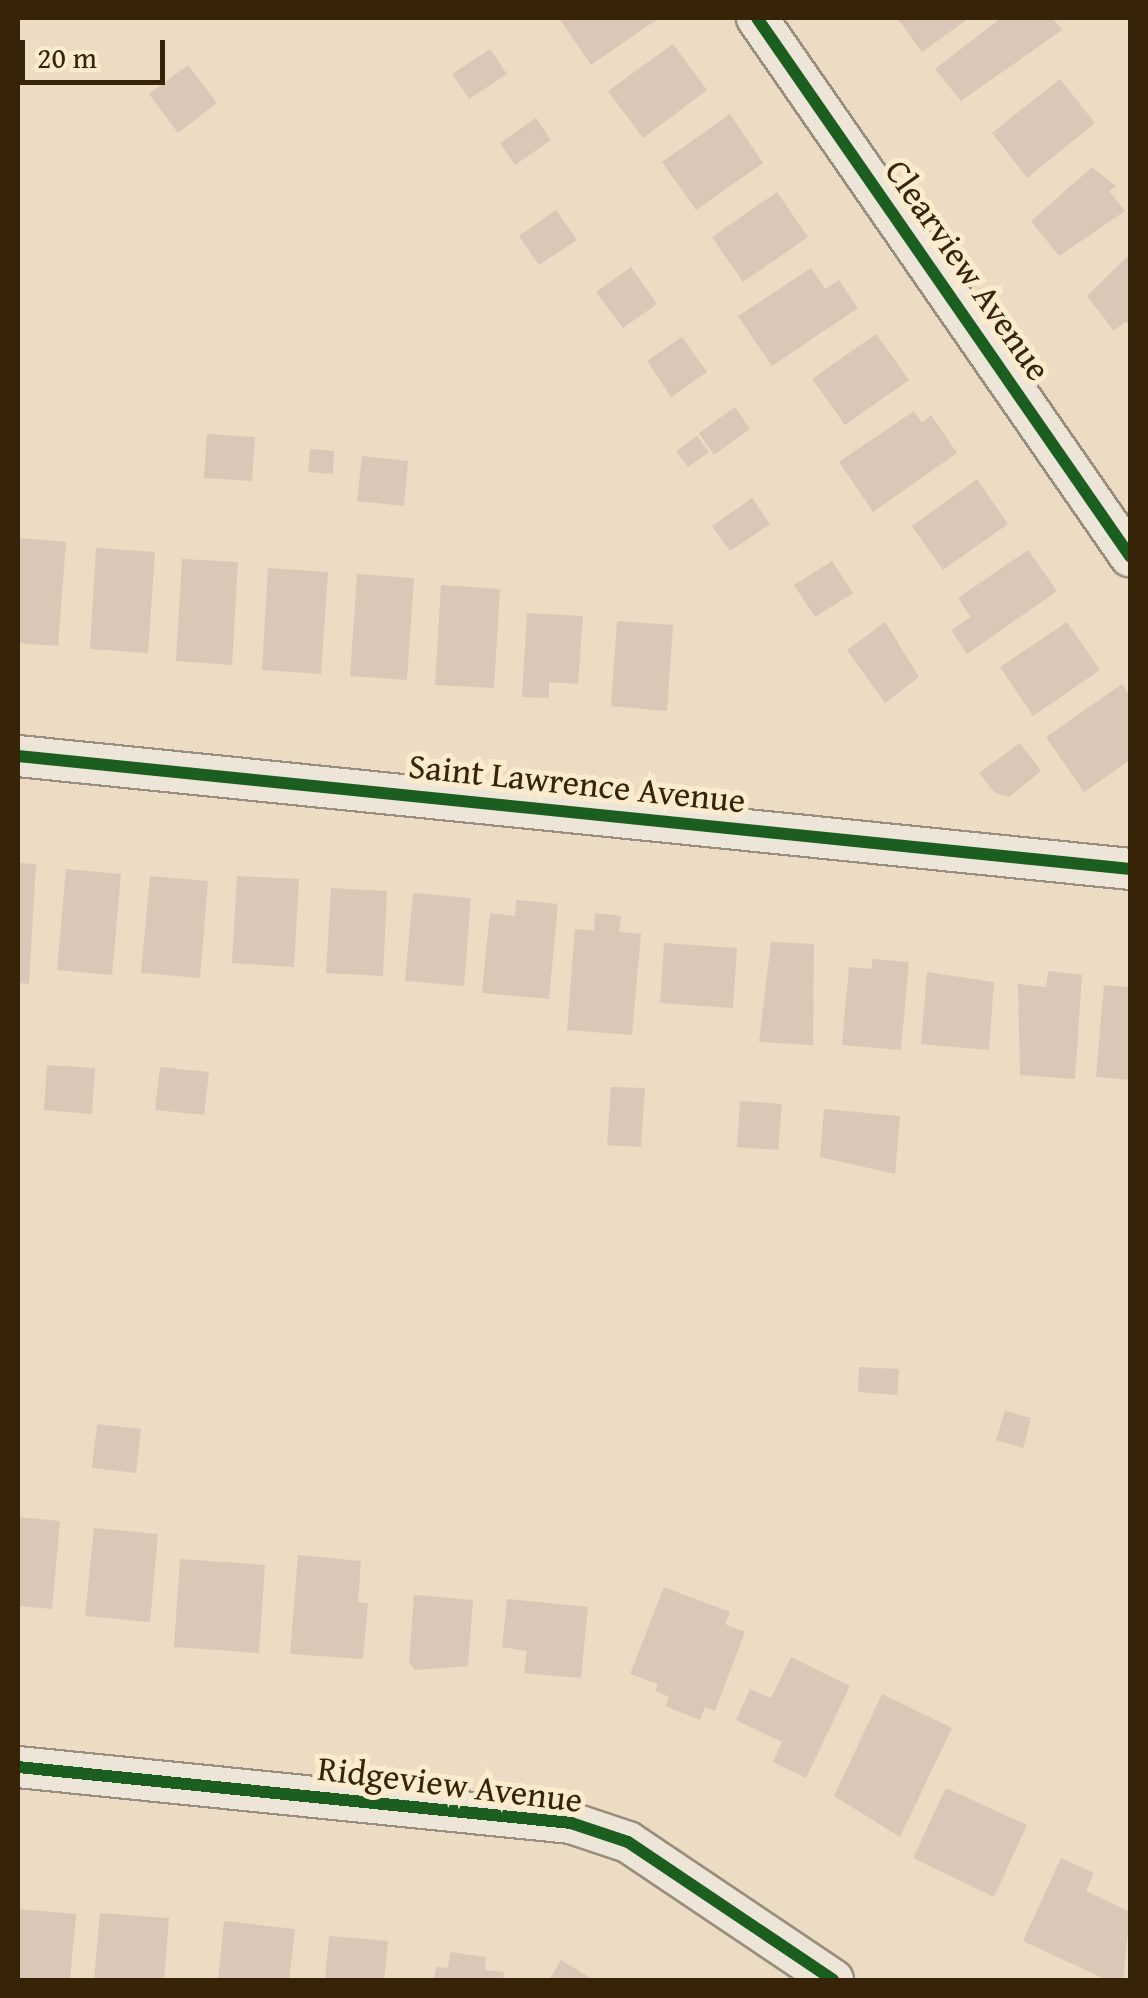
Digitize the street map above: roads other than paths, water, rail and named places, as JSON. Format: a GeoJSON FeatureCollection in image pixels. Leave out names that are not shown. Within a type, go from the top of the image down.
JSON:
{"type":"FeatureCollection","features":[{"type":"Feature","properties":{"kind":"street","name":"Clearview Avenue"},"geometry":{"type":"LineString","coordinates":[[757,18],[1130,556]]}},
{"type":"Feature","properties":{"kind":"street","name":"Saint Lawrence Avenue"},"geometry":{"type":"LineString","coordinates":[[18,756],[1130,868]]}},
{"type":"Feature","properties":{"kind":"street","name":"Ridgeview Avenue"},"geometry":{"type":"LineString","coordinates":[[18,1767],[571,1823],[628,1842],[833,1980]]}}]}
